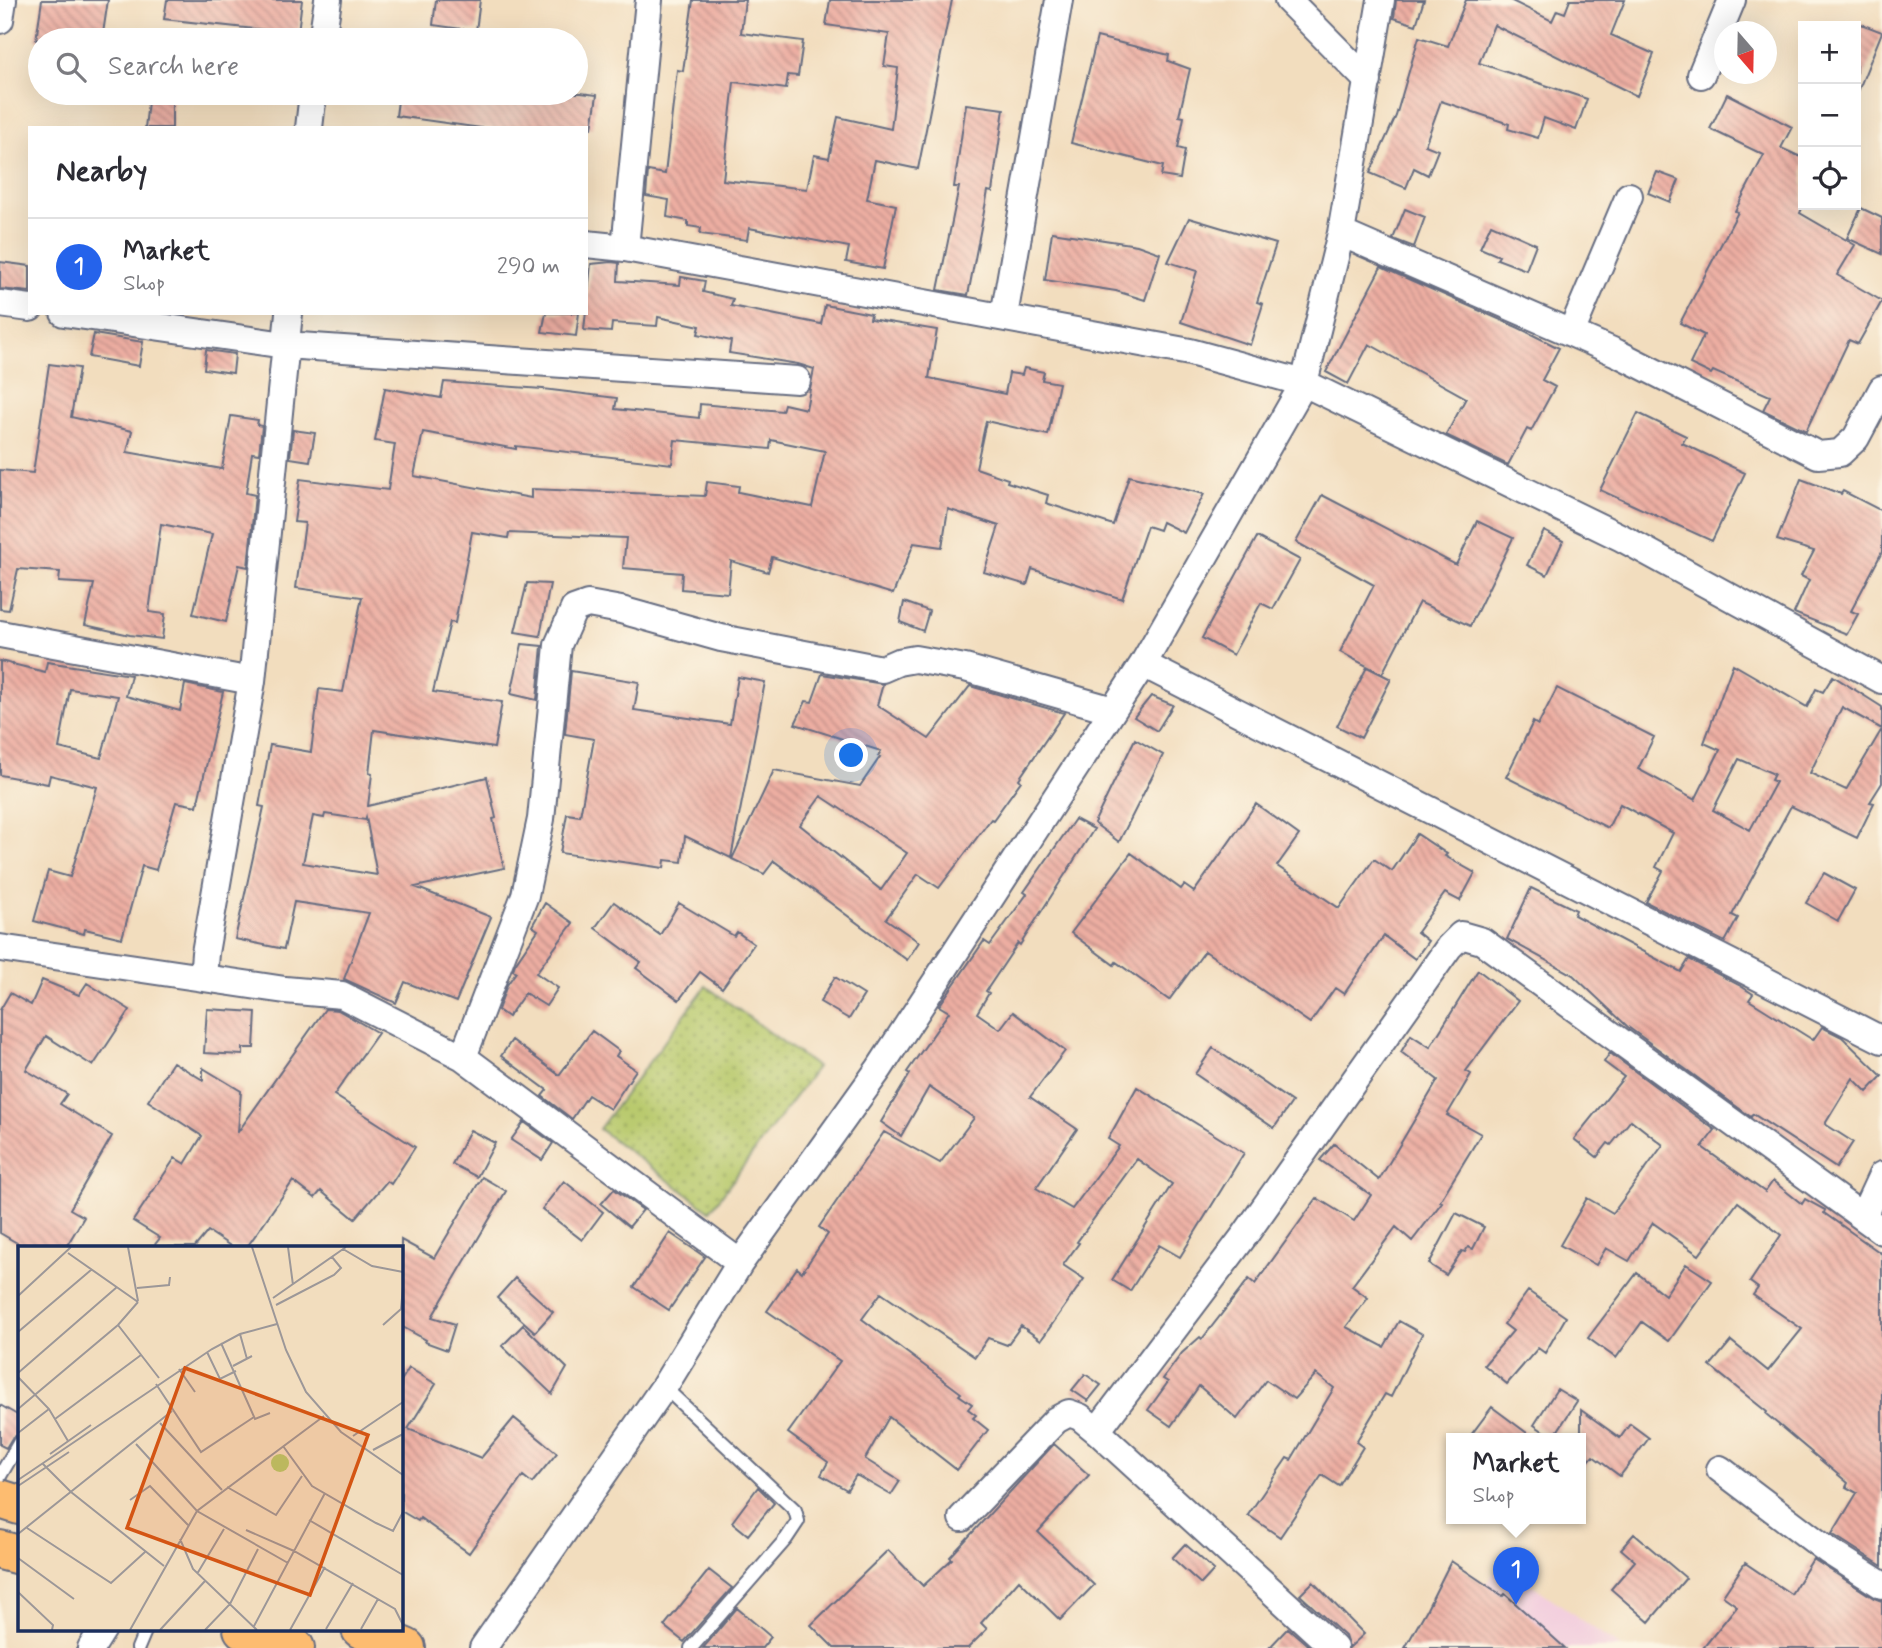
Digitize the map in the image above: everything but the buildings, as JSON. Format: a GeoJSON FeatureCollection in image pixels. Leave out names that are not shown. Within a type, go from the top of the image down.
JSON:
{"type":"FeatureCollection","features":[{"type":"Feature","properties":{"kind":"highway"},"geometry":{"type":"LineString","coordinates":[[0,1499],[18,1505]]}},
{"type":"Feature","properties":{"kind":"highway"},"geometry":{"type":"LineString","coordinates":[[0,1550],[18,1555]]}},
{"type":"Feature","properties":{"kind":"highway"},"geometry":{"type":"LineString","coordinates":[[246,1630],[295,1648]]}},
{"type":"Feature","properties":{"kind":"highway"},"geometry":{"type":"LineString","coordinates":[[363,1630],[406,1648]]}},
{"type":"Feature","properties":{"kind":"street"},"geometry":{"type":"LineString","coordinates":[[0,20],[3,0]]}},
{"type":"Feature","properties":{"kind":"street"},"geometry":{"type":"LineString","coordinates":[[324,28],[328,0]]}},
{"type":"Feature","properties":{"kind":"street"},"geometry":{"type":"LineString","coordinates":[[625,248],[649,0]]}},
{"type":"Feature","properties":{"kind":"street"},"geometry":{"type":"LineString","coordinates":[[1004,316],[1059,0]]}},
{"type":"Feature","properties":{"kind":"street"},"geometry":{"type":"LineString","coordinates":[[1288,0],[1368,81]]}},
{"type":"Feature","properties":{"kind":"street"},"geometry":{"type":"LineString","coordinates":[[483,1648],[664,1387],[740,1263],[879,1069],[1143,664],[1304,383],[1340,233],[1381,0]]}},
{"type":"Feature","properties":{"kind":"street"},"geometry":{"type":"LineString","coordinates":[[1701,75],[1732,0]]}},
{"type":"Feature","properties":{"kind":"street"},"geometry":{"type":"LineString","coordinates":[[309,126],[312,105]]}},
{"type":"Feature","properties":{"kind":"street"},"geometry":{"type":"LineString","coordinates":[[1571,333],[1629,196]]}},
{"type":"Feature","properties":{"kind":"street"},"geometry":{"type":"LineString","coordinates":[[1340,233],[1617,353],[1818,455],[1840,453],[1856,438],[1882,389]]}},
{"type":"Feature","properties":{"kind":"street"},"geometry":{"type":"LineString","coordinates":[[588,244],[625,248],[1190,352],[1304,383],[1622,538],[1882,680]]}},
{"type":"Feature","properties":{"kind":"street"},"geometry":{"type":"LineString","coordinates":[[0,304],[28,308]]}},
{"type":"Feature","properties":{"kind":"street"},"geometry":{"type":"LineString","coordinates":[[78,315],[285,345],[797,380]]}},
{"type":"Feature","properties":{"kind":"street"},"geometry":{"type":"LineString","coordinates":[[203,978],[252,681],[289,315]]}},
{"type":"Feature","properties":{"kind":"street"},"geometry":{"type":"LineString","coordinates":[[463,1057],[525,895],[541,819],[558,645],[574,609],[588,604],[621,610],[721,638],[882,669],[915,659],[965,667],[1113,710]]}},
{"type":"Feature","properties":{"kind":"street"},"geometry":{"type":"LineString","coordinates":[[0,634],[252,681]]}},
{"type":"Feature","properties":{"kind":"street"},"geometry":{"type":"LineString","coordinates":[[1143,664],[1882,1040]]}},
{"type":"Feature","properties":{"kind":"street"},"geometry":{"type":"LineString","coordinates":[[1097,1431],[1245,1235],[1449,947],[1461,936],[1482,941],[1873,1223],[1882,1175]]}},
{"type":"Feature","properties":{"kind":"street"},"geometry":{"type":"LineString","coordinates":[[0,948],[285,990],[342,995],[463,1057],[740,1263]]}},
{"type":"Feature","properties":{"kind":"street"},"geometry":{"type":"LineString","coordinates":[[962,1518],[1056,1420],[1069,1413],[1080,1417],[1097,1431],[1335,1648]]}},
{"type":"Feature","properties":{"kind":"street"},"geometry":{"type":"LineString","coordinates":[[1720,1469],[1827,1550],[1882,1585]]}},
{"type":"Feature","properties":{"kind":"street"},"geometry":{"type":"LineString","coordinates":[[91,1648],[102,1630]]}},
{"type":"Feature","properties":{"kind":"lane"},"geometry":{"type":"LineString","coordinates":[[664,1387],[795,1510],[798,1521],[786,1539],[691,1648]]}},
{"type":"Feature","properties":{"kind":"lane"},"geometry":{"type":"LineString","coordinates":[[0,1476],[18,1445]]}},
{"type":"Feature","properties":{"kind":"lane"},"geometry":{"type":"LineString","coordinates":[[138,1648],[146,1630]]}},
{"type":"Feature","properties":{"kind":"shaded area"},"geometry":{"type":"Polygon","coordinates":[[[1501,1563],[1622,1648],[1439,1648],[1501,1563]]]}},
{"type":"Feature","properties":{"kind":"green space"},"geometry":{"type":"Polygon","coordinates":[[[706,986],[817,1067],[710,1211],[599,1129],[706,986]]]}},
{"type":"Feature","properties":{"kind":"place","name":"Market"},"geometry":{"type":"Point","coordinates":[1516,1605]}}]}
